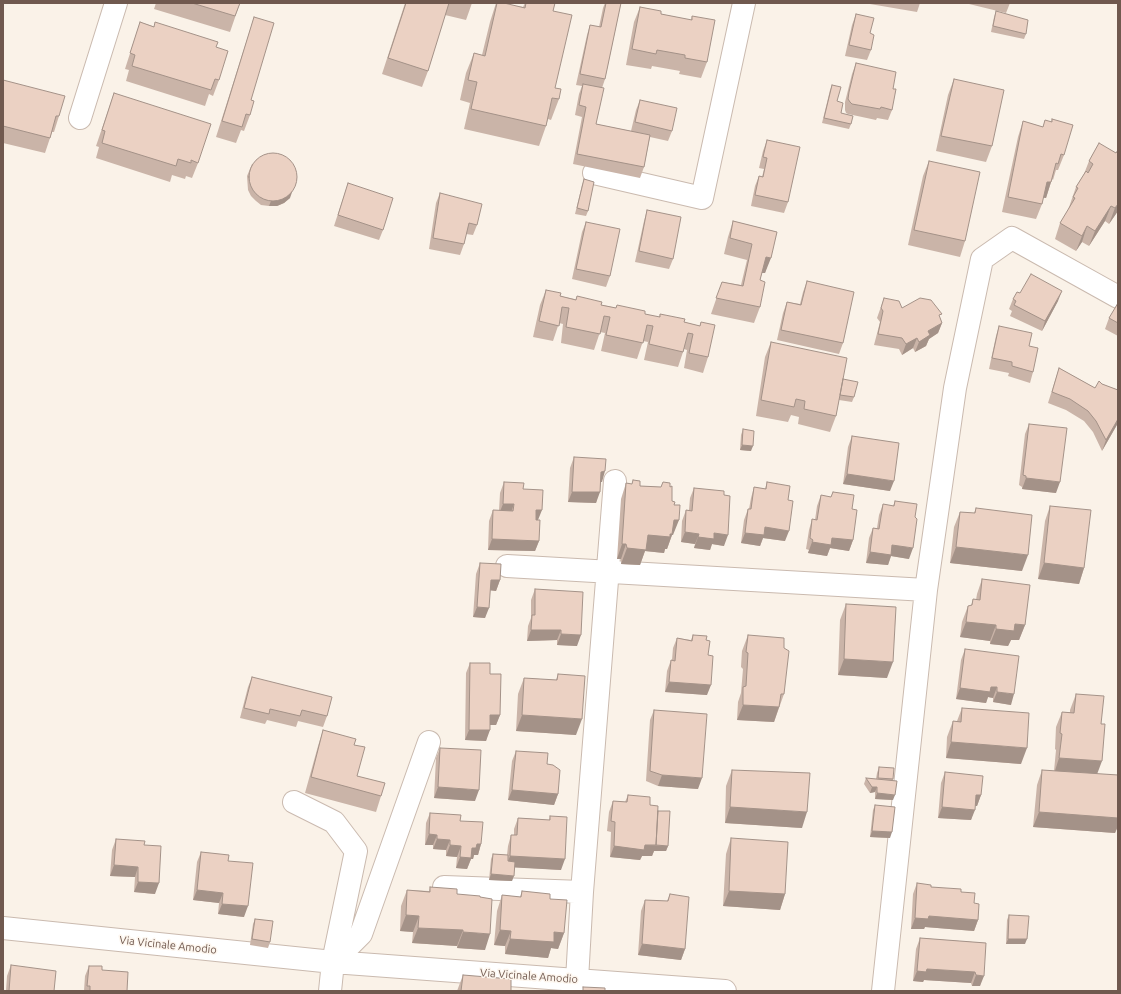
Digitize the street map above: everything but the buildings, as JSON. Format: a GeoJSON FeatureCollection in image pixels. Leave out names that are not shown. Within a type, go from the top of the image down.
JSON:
{"type":"FeatureCollection","features":[{"type":"Feature","properties":{"kind":"street"},"geometry":{"type":"LineString","coordinates":[[80,118],[116,3]]}},
{"type":"Feature","properties":{"kind":"street"},"geometry":{"type":"LineString","coordinates":[[594,173],[702,198],[744,3]]}},
{"type":"Feature","properties":{"kind":"street"},"geometry":{"type":"LineString","coordinates":[[883,991],[926,590],[955,388],[982,259],[1012,238],[1118,297]]}},
{"type":"Feature","properties":{"kind":"street"},"geometry":{"type":"LineString","coordinates":[[577,980],[582,892],[615,481]]}},
{"type":"Feature","properties":{"kind":"street"},"geometry":{"type":"LineString","coordinates":[[507,566],[926,590]]}},
{"type":"Feature","properties":{"kind":"street"},"geometry":{"type":"LineString","coordinates":[[333,962],[361,934],[429,742]]}},
{"type":"Feature","properties":{"kind":"street"},"geometry":{"type":"LineString","coordinates":[[294,802],[334,822],[356,851],[333,962],[330,991]]}},
{"type":"Feature","properties":{"kind":"street"},"geometry":{"type":"LineString","coordinates":[[444,887],[582,892]]}},
{"type":"Feature","properties":{"kind":"street","name":"Via Vicinale Amodio"},"geometry":{"type":"LineString","coordinates":[[3,928],[333,962],[725,991]]}}]}
